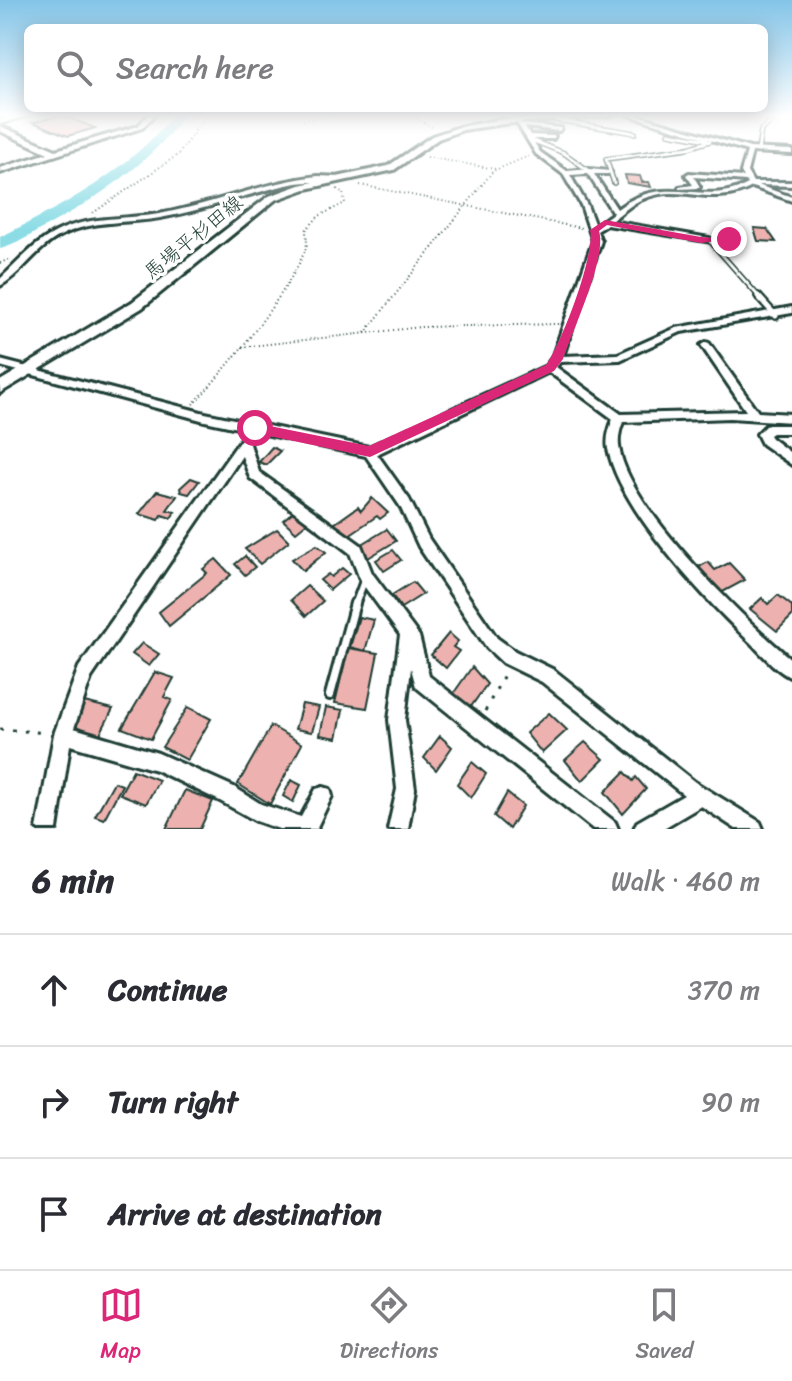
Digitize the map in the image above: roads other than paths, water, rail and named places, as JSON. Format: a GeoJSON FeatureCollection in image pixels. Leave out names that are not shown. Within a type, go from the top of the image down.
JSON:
{"type":"FeatureCollection","features":[{"type":"Feature","properties":{"kind":"main road","name":"馬場平杉田線"},"geometry":{"type":"LineString","coordinates":[[0,388],[137,305],[267,201],[288,191],[391,168],[416,154]]}},
{"type":"Feature","properties":{"kind":"street"},"geometry":{"type":"LineString","coordinates":[[0,171],[53,154]]}},
{"type":"Feature","properties":{"kind":"street"},"geometry":{"type":"LineString","coordinates":[[539,154],[566,173],[580,197],[597,241],[553,363]]}},
{"type":"Feature","properties":{"kind":"street"},"geometry":{"type":"LineString","coordinates":[[752,154],[744,167],[750,182],[792,199]]}},
{"type":"Feature","properties":{"kind":"street"},"geometry":{"type":"LineString","coordinates":[[589,171],[615,211]]}},
{"type":"Feature","properties":{"kind":"street"},"geometry":{"type":"LineString","coordinates":[[566,173],[608,172]]}},
{"type":"Feature","properties":{"kind":"street"},"geometry":{"type":"LineString","coordinates":[[594,230],[615,211],[640,196],[697,187],[688,177],[692,174],[792,184]]}},
{"type":"Feature","properties":{"kind":"street"},"geometry":{"type":"LineString","coordinates":[[0,283],[28,254],[65,231],[87,224],[185,211],[312,179],[335,181]]}},
{"type":"Feature","properties":{"kind":"street"},"geometry":{"type":"LineString","coordinates":[[667,191],[722,197],[750,182]]}},
{"type":"Feature","properties":{"kind":"street"},"geometry":{"type":"LineString","coordinates":[[580,197],[604,198]]}},
{"type":"Feature","properties":{"kind":"street"},"geometry":{"type":"LineString","coordinates":[[605,222],[709,240]]}},
{"type":"Feature","properties":{"kind":"street"},"geometry":{"type":"LineString","coordinates":[[0,363],[186,412],[370,452],[553,363],[620,357],[679,330],[776,316],[792,310]]}},
{"type":"Feature","properties":{"kind":"street"},"geometry":{"type":"LineString","coordinates":[[706,345],[754,415]]}},
{"type":"Feature","properties":{"kind":"street"},"geometry":{"type":"LineString","coordinates":[[553,363],[619,418],[754,415],[792,418]]}},
{"type":"Feature","properties":{"kind":"street"},"geometry":{"type":"LineString","coordinates":[[619,418],[614,435],[617,459],[666,539],[723,608],[792,670]]}},
{"type":"Feature","properties":{"kind":"street"},"geometry":{"type":"LineString","coordinates":[[47,829],[63,734],[85,673],[255,428]]}},
{"type":"Feature","properties":{"kind":"street"},"geometry":{"type":"LineString","coordinates":[[792,429],[769,429],[763,434],[771,445],[792,460]]}},
{"type":"Feature","properties":{"kind":"street"},"geometry":{"type":"LineString","coordinates":[[244,444],[254,475],[356,549],[366,577],[414,641],[422,681],[608,829]]}},
{"type":"Feature","properties":{"kind":"street"},"geometry":{"type":"LineString","coordinates":[[370,452],[405,503],[424,543],[492,643],[512,659],[548,676],[700,796],[753,829]]}},
{"type":"Feature","properties":{"kind":"street"},"geometry":{"type":"LineString","coordinates":[[398,829],[406,789],[397,720],[408,632]]}},
{"type":"Feature","properties":{"kind":"street"},"geometry":{"type":"LineString","coordinates":[[63,734],[158,762],[227,794],[256,812],[307,828],[323,796]]}},
{"type":"Feature","properties":{"kind":"street"},"geometry":{"type":"LineString","coordinates":[[644,829],[700,796]]}},
{"type":"Feature","properties":{"kind":"lane"},"geometry":{"type":"LineString","coordinates":[[565,154],[589,171]]}},
{"type":"Feature","properties":{"kind":"lane"},"geometry":{"type":"LineString","coordinates":[[614,183],[606,159],[650,154]]}},
{"type":"Feature","properties":{"kind":"lane"},"geometry":{"type":"LineString","coordinates":[[709,240],[729,239]]}},
{"type":"Feature","properties":{"kind":"lane"},"geometry":{"type":"LineString","coordinates":[[709,240],[776,316]]}},
{"type":"Feature","properties":{"kind":"lane"},"geometry":{"type":"LineString","coordinates":[[330,695],[348,622],[366,577]]}},
{"type":"Feature","properties":{"kind":"waterway"},"geometry":{"type":"LineString","coordinates":[[0,244],[72,205],[145,154]]}}]}
